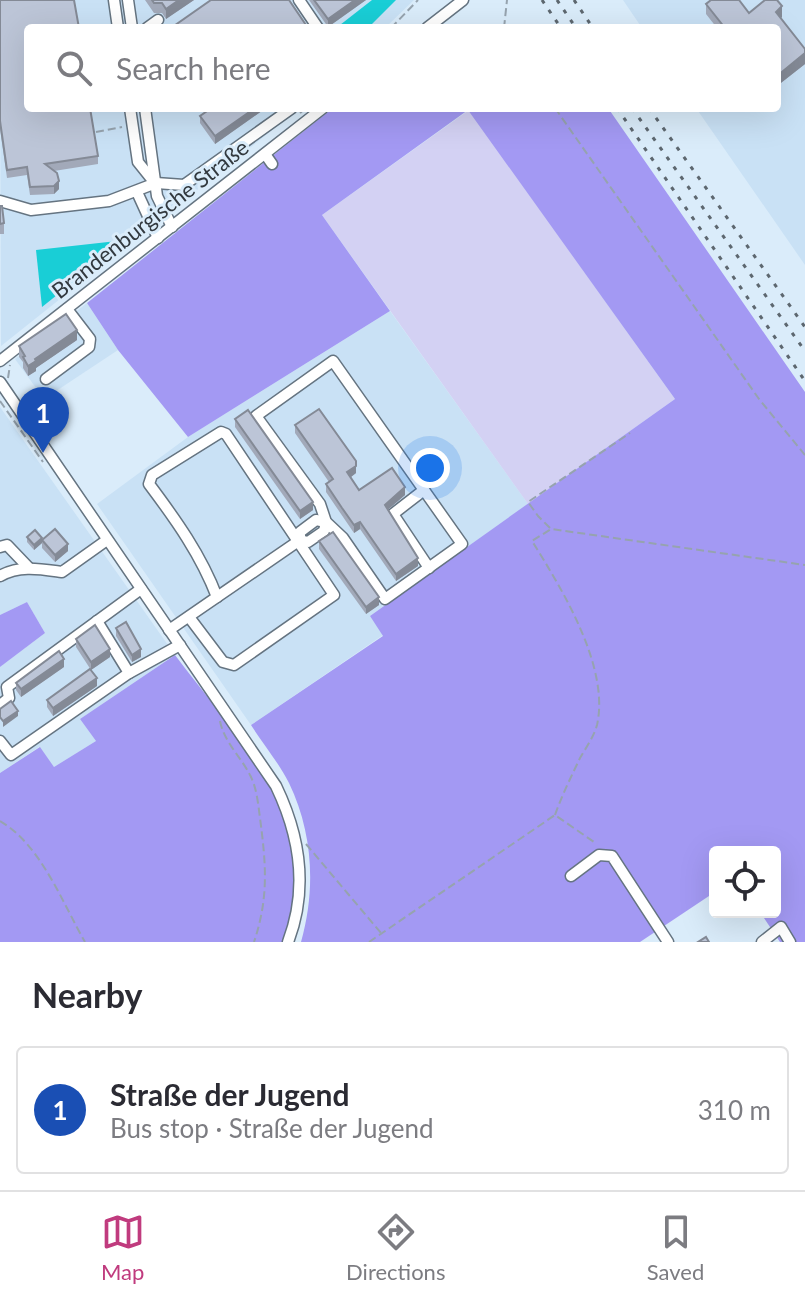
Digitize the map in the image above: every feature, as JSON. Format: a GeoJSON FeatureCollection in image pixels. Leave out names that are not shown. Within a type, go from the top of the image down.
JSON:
{"type":"FeatureCollection","features":[{"type":"Feature","properties":{"kind":"street"},"geometry":{"type":"LineString","coordinates":[[114,0],[117,24]]}},
{"type":"Feature","properties":{"kind":"street"},"geometry":{"type":"LineString","coordinates":[[128,0],[131,24]]}},
{"type":"Feature","properties":{"kind":"street"},"geometry":{"type":"LineString","coordinates":[[299,0],[315,24]]}},
{"type":"Feature","properties":{"kind":"street"},"geometry":{"type":"LineString","coordinates":[[432,24],[463,0]]}},
{"type":"Feature","properties":{"kind":"street"},"geometry":{"type":"LineString","coordinates":[[152,24],[158,20]]}},
{"type":"Feature","properties":{"kind":"street"},"geometry":{"type":"LineString","coordinates":[[131,112],[138,162],[156,183]]}},
{"type":"Feature","properties":{"kind":"street"},"geometry":{"type":"LineString","coordinates":[[146,112],[157,196],[172,227]]}},
{"type":"Feature","properties":{"kind":"street"},"geometry":{"type":"LineString","coordinates":[[0,201],[31,210],[100,202],[137,192],[156,183],[184,185],[286,112]]}},
{"type":"Feature","properties":{"kind":"street","name":"Brandenburgische Straße"},"geometry":{"type":"LineString","coordinates":[[0,361],[318,112]]}},
{"type":"Feature","properties":{"kind":"street"},"geometry":{"type":"LineString","coordinates":[[265,154],[272,164]]}},
{"type":"Feature","properties":{"kind":"street"},"geometry":{"type":"LineString","coordinates":[[137,192],[158,238]]}},
{"type":"Feature","properties":{"kind":"street"},"geometry":{"type":"LineString","coordinates":[[46,379],[89,347],[90,339],[67,309]]}},
{"type":"Feature","properties":{"kind":"street"},"geometry":{"type":"LineString","coordinates":[[333,361],[424,490],[462,544],[385,599],[343,538],[326,522],[320,504],[256,416],[333,361]]}},
{"type":"Feature","properties":{"kind":"street"},"geometry":{"type":"LineString","coordinates":[[0,382],[276,786],[291,821],[299,856],[300,887],[288,942]]}},
{"type":"Feature","properties":{"kind":"street"},"geometry":{"type":"LineString","coordinates":[[189,617],[227,665],[239,663],[334,595],[300,540],[226,434],[216,433],[152,475],[149,484],[205,566],[217,597]]}},
{"type":"Feature","properties":{"kind":"street"},"geometry":{"type":"LineString","coordinates":[[424,490],[393,514],[429,568]]}},
{"type":"Feature","properties":{"kind":"street"},"geometry":{"type":"LineString","coordinates":[[169,630],[300,540],[308,542],[324,531],[326,522]]}},
{"type":"Feature","properties":{"kind":"street"},"geometry":{"type":"LineString","coordinates":[[0,576],[12,569],[62,572],[107,540]]}},
{"type":"Feature","properties":{"kind":"street"},"geometry":{"type":"LineString","coordinates":[[0,547],[7,545],[29,568]]}},
{"type":"Feature","properties":{"kind":"street"},"geometry":{"type":"LineString","coordinates":[[0,705],[9,698],[7,687],[141,589]]}},
{"type":"Feature","properties":{"kind":"street"},"geometry":{"type":"LineString","coordinates":[[97,621],[129,673]]}},
{"type":"Feature","properties":{"kind":"street"},"geometry":{"type":"LineString","coordinates":[[0,741],[11,755],[129,673],[180,645]]}},
{"type":"Feature","properties":{"kind":"street"},"geometry":{"type":"LineString","coordinates":[[571,876],[599,855],[612,856],[668,942]]}},
{"type":"Feature","properties":{"kind":"street"},"geometry":{"type":"LineString","coordinates":[[762,942],[781,927],[790,942]]}},
{"type":"Feature","properties":{"kind":"path"},"geometry":{"type":"LineString","coordinates":[[395,24],[418,0]]}},
{"type":"Feature","properties":{"kind":"path"},"geometry":{"type":"LineString","coordinates":[[504,24],[507,0]]}},
{"type":"Feature","properties":{"kind":"path"},"geometry":{"type":"LineString","coordinates":[[558,112],[759,399],[805,455]]}},
{"type":"Feature","properties":{"kind":"path"},"geometry":{"type":"LineString","coordinates":[[96,132],[133,126]]}},
{"type":"Feature","properties":{"kind":"path"},"geometry":{"type":"LineString","coordinates":[[630,433],[528,502],[551,529],[805,565]]}},
{"type":"Feature","properties":{"kind":"path"},"geometry":{"type":"LineString","coordinates":[[369,942],[555,815],[564,790],[597,726],[600,687],[588,646],[553,575],[532,541],[551,529]]}},
{"type":"Feature","properties":{"kind":"path"},"geometry":{"type":"LineString","coordinates":[[219,720],[252,777],[256,795],[266,866],[266,900],[254,942]]}},
{"type":"Feature","properties":{"kind":"path"},"geometry":{"type":"LineString","coordinates":[[555,815],[594,842]]}},
{"type":"Feature","properties":{"kind":"path"},"geometry":{"type":"LineString","coordinates":[[0,821],[14,829],[40,863],[85,942]]}},
{"type":"Feature","properties":{"kind":"path"},"geometry":{"type":"LineString","coordinates":[[303,840],[381,933]]}},
{"type":"Feature","properties":{"kind":"shaded area"},"geometry":{"type":"Polygon","coordinates":[[[0,0],[414,0],[389,24],[24,24],[24,112],[295,112],[1,346],[0,0]]]}},
{"type":"Feature","properties":{"kind":"shaded area"},"geometry":{"type":"Polygon","coordinates":[[[623,0],[805,0],[805,265],[699,112],[781,112],[781,24],[639,24],[623,0]]]}},
{"type":"Feature","properties":{"kind":"shaded area"},"geometry":{"type":"Polygon","coordinates":[[[328,112],[465,112],[322,215],[390,311],[188,437],[118,350],[87,303],[328,112]]]}},
{"type":"Feature","properties":{"kind":"shaded area"},"geometry":{"type":"Polygon","coordinates":[[[466,112],[470,112],[675,399],[528,504],[322,215],[466,112]]]}},
{"type":"Feature","properties":{"kind":"shaded area"},"geometry":{"type":"Polygon","coordinates":[[[469,112],[611,112],[805,392],[805,942],[780,942],[764,918],[781,918],[781,846],[709,846],[709,896],[640,942],[301,942],[310,882],[303,821],[285,776],[251,725],[383,636],[370,616],[675,399],[469,112]]]}},
{"type":"Feature","properties":{"kind":"shaded area"},"geometry":{"type":"Polygon","coordinates":[[[87,303],[118,350],[44,399],[15,359],[87,303]]]}},
{"type":"Feature","properties":{"kind":"shaded area"},"geometry":{"type":"Polygon","coordinates":[[[390,311],[528,504],[370,616],[383,635],[251,725],[97,504],[188,437],[390,311]]]}},
{"type":"Feature","properties":{"kind":"shaded area"},"geometry":{"type":"Polygon","coordinates":[[[0,407],[175,655],[80,719],[96,741],[54,767],[39,747],[0,773],[0,667],[45,633],[27,602],[0,615],[0,407]]]}},
{"type":"Feature","properties":{"kind":"shaded area"},"geometry":{"type":"Polygon","coordinates":[[[27,602],[45,633],[0,667],[0,615],[27,602]]]}},
{"type":"Feature","properties":{"kind":"shaded area"},"geometry":{"type":"Polygon","coordinates":[[[175,655],[241,741],[278,802],[290,835],[296,870],[294,907],[284,942],[0,942],[0,773],[40,747],[54,767],[96,741],[80,719],[175,655]]]}},
{"type":"Feature","properties":{"kind":"water"},"geometry":{"type":"Polygon","coordinates":[[[372,0],[396,0],[372,24],[341,24],[372,0]]]}},
{"type":"Feature","properties":{"kind":"water"},"geometry":{"type":"Polygon","coordinates":[[[126,240],[42,307],[36,250],[126,240]]]}},
{"type":"Feature","properties":{"kind":"building"},"geometry":{"type":"Polygon","coordinates":[[[0,0],[74,0],[78,24],[24,24],[24,112],[91,112],[98,156],[45,164],[57,173],[59,181],[54,186],[30,187],[27,167],[7,170],[0,121],[0,0]]]}},
{"type":"Feature","properties":{"kind":"building"},"geometry":{"type":"Polygon","coordinates":[[[152,0],[179,0],[166,9],[162,3],[152,0]]]}},
{"type":"Feature","properties":{"kind":"building"},"geometry":{"type":"Polygon","coordinates":[[[211,0],[289,0],[305,24],[177,24],[211,0]]]}},
{"type":"Feature","properties":{"kind":"building"},"geometry":{"type":"Polygon","coordinates":[[[314,0],[355,0],[328,19],[314,0]]]}},
{"type":"Feature","properties":{"kind":"building"},"geometry":{"type":"Polygon","coordinates":[[[711,0],[739,0],[749,13],[765,0],[777,0],[782,6],[776,12],[805,53],[781,73],[781,24],[722,24],[706,4],[711,0]]]}},
{"type":"Feature","properties":{"kind":"building"},"geometry":{"type":"Polygon","coordinates":[[[206,112],[249,112],[215,136],[200,116],[206,112]]]}},
{"type":"Feature","properties":{"kind":"building"},"geometry":{"type":"Polygon","coordinates":[[[0,206],[4,223],[0,224],[0,206]]]}},
{"type":"Feature","properties":{"kind":"building"},"geometry":{"type":"Polygon","coordinates":[[[66,314],[77,330],[28,366],[19,346],[66,314]]]}},
{"type":"Feature","properties":{"kind":"building"},"geometry":{"type":"Polygon","coordinates":[[[319,409],[356,461],[356,466],[347,472],[359,490],[392,468],[405,487],[385,505],[418,558],[396,574],[360,522],[354,525],[342,508],[326,484],[333,479],[295,425],[319,409]]]}},
{"type":"Feature","properties":{"kind":"building"},"geometry":{"type":"Polygon","coordinates":[[[248,410],[313,502],[300,511],[235,419],[248,410]]]}},
{"type":"Feature","properties":{"kind":"building"},"geometry":{"type":"Polygon","coordinates":[[[55,529],[68,544],[55,555],[42,540],[55,529]]]}},
{"type":"Feature","properties":{"kind":"building"},"geometry":{"type":"Polygon","coordinates":[[[35,530],[42,538],[34,545],[27,537],[35,530]]]}},
{"type":"Feature","properties":{"kind":"building"},"geometry":{"type":"Polygon","coordinates":[[[333,532],[379,597],[366,607],[319,541],[333,532]]]}},
{"type":"Feature","properties":{"kind":"building"},"geometry":{"type":"Polygon","coordinates":[[[126,622],[141,649],[132,655],[116,628],[126,622]]]}},
{"type":"Feature","properties":{"kind":"building"},"geometry":{"type":"Polygon","coordinates":[[[95,625],[110,649],[91,662],[76,639],[95,625]]]}},
{"type":"Feature","properties":{"kind":"building"},"geometry":{"type":"Polygon","coordinates":[[[59,651],[64,659],[21,689],[16,683],[59,651]]]}},
{"type":"Feature","properties":{"kind":"building"},"geometry":{"type":"Polygon","coordinates":[[[90,669],[97,678],[53,708],[47,700],[90,669]]]}},
{"type":"Feature","properties":{"kind":"building"},"geometry":{"type":"Polygon","coordinates":[[[11,701],[18,711],[3,721],[0,709],[11,701]]]}},
{"type":"Feature","properties":{"kind":"railway"},"geometry":{"type":"LineString","coordinates":[[542,0],[558,24]]}},
{"type":"Feature","properties":{"kind":"railway"},"geometry":{"type":"LineString","coordinates":[[557,0],[573,24]]}},
{"type":"Feature","properties":{"kind":"railway"},"geometry":{"type":"LineString","coordinates":[[574,0],[590,24]]}},
{"type":"Feature","properties":{"kind":"railway"},"geometry":{"type":"LineString","coordinates":[[620,112],[805,381]]}},
{"type":"Feature","properties":{"kind":"railway"},"geometry":{"type":"LineString","coordinates":[[635,112],[805,351]]}},
{"type":"Feature","properties":{"kind":"railway"},"geometry":{"type":"LineString","coordinates":[[652,112],[805,327]]}},
{"type":"Feature","properties":{"kind":"place","name":"Straße der Jugend"},"geometry":{"type":"Point","coordinates":[43,453]}}]}
